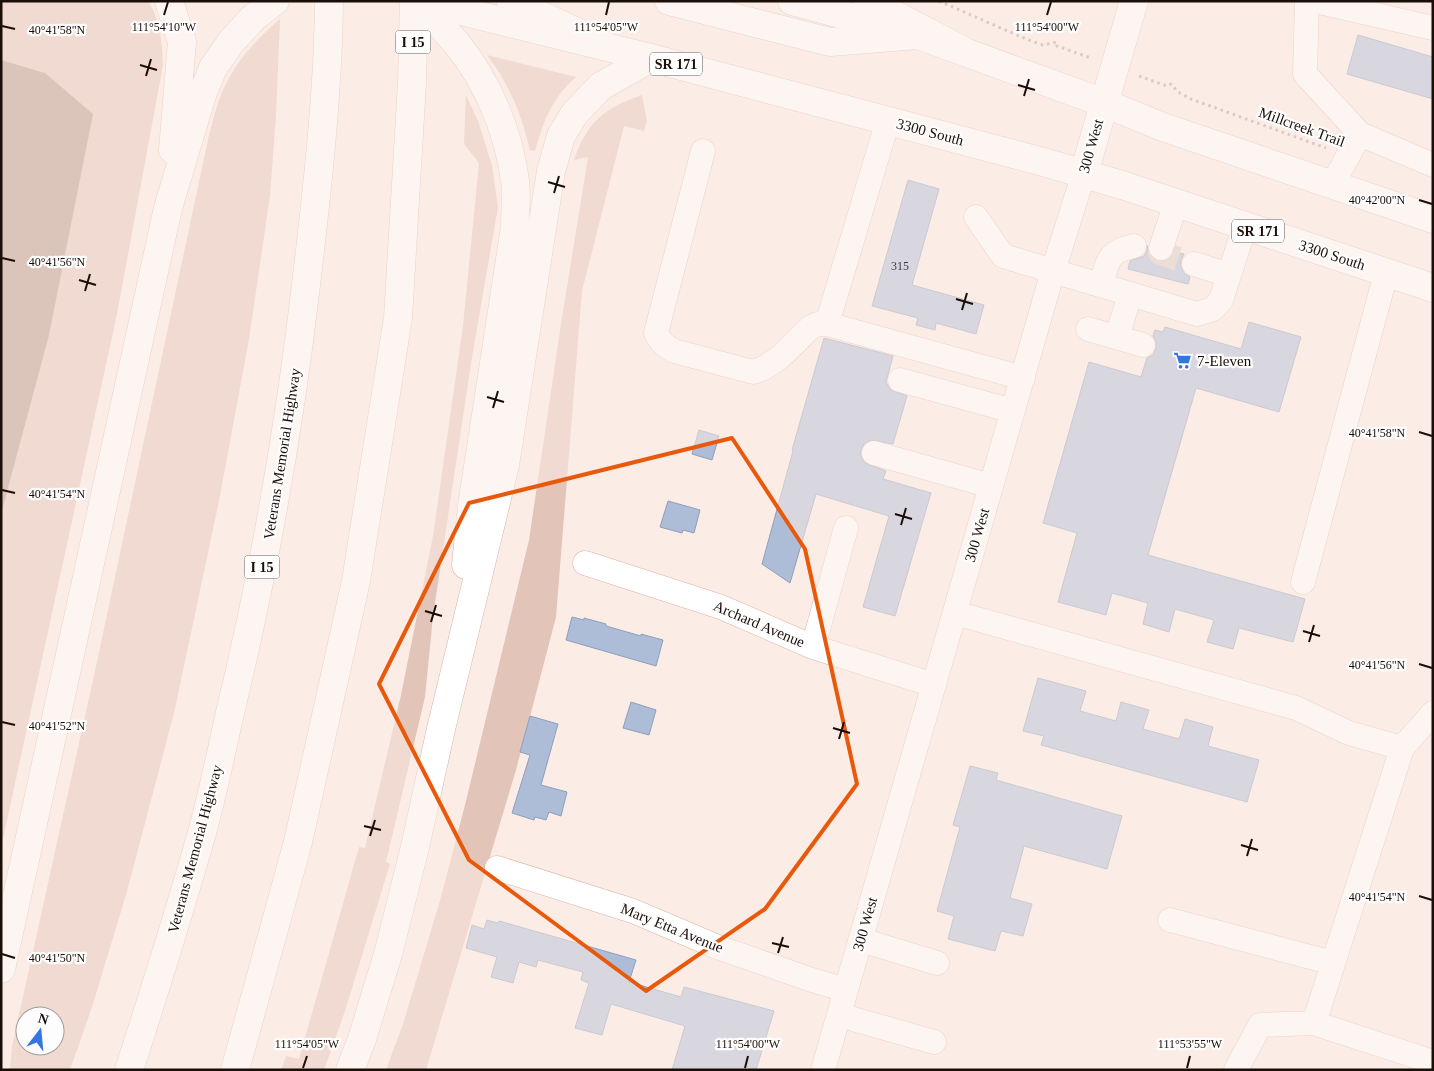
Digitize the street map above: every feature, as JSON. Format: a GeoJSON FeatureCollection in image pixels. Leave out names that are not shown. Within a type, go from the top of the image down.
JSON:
{"type":"FeatureCollection","features":[{"type":"Feature","properties":{"kind":"main road"},"geometry":{"type":"LineString","coordinates":[[168,208],[182,42],[170,1]]}},
{"type":"Feature","properties":{"kind":"main road"},"geometry":{"type":"LineString","coordinates":[[1,968],[168,208],[202,95],[213,68],[230,42],[253,18],[275,1]]}},
{"type":"Feature","properties":{"kind":"main road","name":"Veterans Memorial Highway"},"geometry":{"type":"LineString","coordinates":[[128,1070],[151,1001],[203,827],[247,644],[274,508],[296,374],[316,203],[328,52],[329,1]]}},
{"type":"Feature","properties":{"kind":"main road","name":"I 15"},"geometry":{"type":"LineString","coordinates":[[235,1070],[298,842],[356,581],[398,318],[412,83],[414,1]]}},
{"type":"Feature","properties":{"kind":"main road"},"geometry":{"type":"LineString","coordinates":[[419,1],[471,63],[490,98],[507,140],[515,182],[515,227],[472,506],[456,669]]}},
{"type":"Feature","properties":{"kind":"main road","name":"3300 South"},"geometry":{"type":"LineString","coordinates":[[419,1],[652,58],[1084,173],[1433,288]]}},
{"type":"Feature","properties":{"kind":"main road"},"geometry":{"type":"LineString","coordinates":[[512,1],[608,47]]}},
{"type":"Feature","properties":{"kind":"main road"},"geometry":{"type":"LineString","coordinates":[[669,1],[830,42],[918,35]]}},
{"type":"Feature","properties":{"kind":"main road"},"geometry":{"type":"LineString","coordinates":[[792,1],[918,35],[1152,122],[1433,219]]}},
{"type":"Feature","properties":{"kind":"main road"},"geometry":{"type":"LineString","coordinates":[[868,1],[962,50]]}},
{"type":"Feature","properties":{"kind":"main road","name":"300 West"},"geometry":{"type":"LineString","coordinates":[[1084,173],[1134,1]]}},
{"type":"Feature","properties":{"kind":"main road"},"geometry":{"type":"LineString","coordinates":[[350,1070],[362,1039],[388,954],[505,465],[551,171],[561,136],[575,113],[600,86],[652,58]]}},
{"type":"Feature","properties":{"kind":"street"},"geometry":{"type":"LineString","coordinates":[[1307,1],[1305,74],[1360,134],[1433,165]]}},
{"type":"Feature","properties":{"kind":"street"},"geometry":{"type":"LineString","coordinates":[[1314,1],[1433,28]]}},
{"type":"Feature","properties":{"kind":"street"},"geometry":{"type":"LineString","coordinates":[[826,324],[888,120]]}},
{"type":"Feature","properties":{"kind":"street"},"geometry":{"type":"LineString","coordinates":[[1332,185],[1360,134]]}},
{"type":"Feature","properties":{"kind":"street"},"geometry":{"type":"LineString","coordinates":[[703,151],[656,332],[659,340],[665,346],[674,351],[753,372],[764,369],[811,327],[818,324],[826,324],[1022,378]]}},
{"type":"Feature","properties":{"kind":"street","name":"300 West"},"geometry":{"type":"LineString","coordinates":[[823,1070],[1053,271],[1084,173]]}},
{"type":"Feature","properties":{"kind":"street"},"geometry":{"type":"LineString","coordinates":[[1161,248],[1176,203]]}},
{"type":"Feature","properties":{"kind":"street"},"geometry":{"type":"LineString","coordinates":[[976,218],[1003,256],[1198,314],[1213,309],[1221,300],[1245,226]]}},
{"type":"Feature","properties":{"kind":"street"},"geometry":{"type":"LineString","coordinates":[[1101,286],[1110,258],[1121,248],[1134,246]]}},
{"type":"Feature","properties":{"kind":"street"},"geometry":{"type":"LineString","coordinates":[[1194,264],[1229,275]]}},
{"type":"Feature","properties":{"kind":"street"},"geometry":{"type":"LineString","coordinates":[[1303,582],[1386,273]]}},
{"type":"Feature","properties":{"kind":"street"},"geometry":{"type":"LineString","coordinates":[[1117,337],[1130,294]]}},
{"type":"Feature","properties":{"kind":"street"},"geometry":{"type":"LineString","coordinates":[[1088,329],[1143,345]]}},
{"type":"Feature","properties":{"kind":"street"},"geometry":{"type":"LineString","coordinates":[[900,380],[1013,411]]}},
{"type":"Feature","properties":{"kind":"street"},"geometry":{"type":"LineString","coordinates":[[874,453],[991,486]]}},
{"type":"Feature","properties":{"kind":"street"},"geometry":{"type":"LineString","coordinates":[[813,647],[846,528]]}},
{"type":"Feature","properties":{"kind":"street","name":"Archard Avenue"},"geometry":{"type":"LineString","coordinates":[[584,563],[721,607],[813,647],[934,685]]}},
{"type":"Feature","properties":{"kind":"street"},"geometry":{"type":"LineString","coordinates":[[955,613],[1296,708],[1349,733],[1402,748]]}},
{"type":"Feature","properties":{"kind":"street"},"geometry":{"type":"LineString","coordinates":[[1314,1023],[1402,748],[1433,713]]}},
{"type":"Feature","properties":{"kind":"street","name":"Mary Etta Avenue"},"geometry":{"type":"LineString","coordinates":[[497,868],[633,911],[720,948],[846,990]]}},
{"type":"Feature","properties":{"kind":"street"},"geometry":{"type":"LineString","coordinates":[[1170,920],[1333,963]]}},
{"type":"Feature","properties":{"kind":"street"},"geometry":{"type":"LineString","coordinates":[[860,940],[936,963]]}},
{"type":"Feature","properties":{"kind":"street"},"geometry":{"type":"LineString","coordinates":[[839,1015],[934,1042]]}},
{"type":"Feature","properties":{"kind":"street"},"geometry":{"type":"LineString","coordinates":[[1236,1070],[1260,1025],[1314,1023],[1433,1062]]}},
{"type":"Feature","properties":{"kind":"path"},"geometry":{"type":"LineString","coordinates":[[939,1],[1026,39],[1043,45],[1057,42],[1057,46]]}},
{"type":"Feature","properties":{"kind":"path","name":"Millcreek Trail"},"geometry":{"type":"LineString","coordinates":[[1166,86],[1171,84],[1178,92],[1191,99],[1348,156]]}},
{"type":"Feature","properties":{"kind":"highlighted area"},"geometry":{"type":"Polygon","coordinates":[[[732,438],[805,549],[857,784],[765,909],[646,991],[469,860],[379,684],[469,503],[732,438]]]}},
{"type":"Feature","properties":{"kind":"shaded area"},"geometry":{"type":"Polygon","coordinates":[[[1,1],[148,1],[158,24],[163,65],[117,314],[1,848],[1,1]]]}},
{"type":"Feature","properties":{"kind":"shaded area"},"geometry":{"type":"Polygon","coordinates":[[[280,19],[270,196],[249,339],[219,501],[174,713],[126,895],[92,1007],[70,1070],[10,1070],[15,1032],[15,1056],[65,1056],[65,1006],[21,1006],[95,671],[209,135],[219,100],[233,71],[258,40],[280,19]]]}},
{"type":"Feature","properties":{"kind":"shaded area"},"geometry":{"type":"Polygon","coordinates":[[[487,55],[576,77],[561,93],[550,110],[535,151],[530,150],[514,100],[487,55]]]}},
{"type":"Feature","properties":{"kind":"shaded area"},"geometry":{"type":"Polygon","coordinates":[[[1,60],[45,73],[93,114],[49,335],[1,514],[1,60]]]}},
{"type":"Feature","properties":{"kind":"shaded area"},"geometry":{"type":"Polygon","coordinates":[[[466,95],[478,121],[492,165],[498,207],[472,357],[433,616],[425,697],[386,862],[390,864],[345,1011],[324,1070],[281,1070],[286,1056],[299,1059],[359,847],[365,848],[401,695],[433,536],[463,326],[479,163],[464,144],[466,95]]]}},
{"type":"Feature","properties":{"kind":"shaded area"},"geometry":{"type":"Polygon","coordinates":[[[642,95],[647,121],[644,131],[624,126],[582,291],[556,617],[516,770],[426,1070],[386,1070],[404,1021],[441,897],[529,540],[588,157],[574,160],[585,136],[599,118],[617,105],[642,95]]]}},
{"type":"Feature","properties":{"kind":"building"},"geometry":{"type":"Polygon","coordinates":[[[1358,35],[1433,57],[1433,99],[1347,74],[1358,35]]]}},
{"type":"Feature","properties":{"kind":"building"},"geometry":{"type":"Polygon","coordinates":[[[908,180],[939,189],[912,285],[984,305],[976,334],[936,323],[935,330],[916,325],[918,318],[872,306],[908,180]]]}},
{"type":"Feature","properties":{"kind":"building"},"geometry":{"type":"Polygon","coordinates":[[[1147,245],[1150,257],[1157,261],[1170,259],[1174,252],[1184,254],[1181,266],[1184,273],[1190,277],[1188,284],[1128,269],[1130,261],[1144,256],[1147,245]]]}},
{"type":"Feature","properties":{"kind":"building"},"geometry":{"type":"Polygon","coordinates":[[[1249,322],[1301,337],[1279,412],[1196,388],[1148,555],[1305,599],[1293,642],[1239,628],[1233,649],[1207,642],[1214,620],[1175,609],[1169,632],[1143,624],[1148,603],[1112,593],[1106,615],[1058,602],[1077,533],[1043,523],[1089,362],[1141,377],[1147,358],[1153,355],[1156,348],[1153,336],[1155,330],[1163,332],[1165,327],[1241,349],[1249,322]]]}},
{"type":"Feature","properties":{"kind":"building"},"geometry":{"type":"Polygon","coordinates":[[[824,338],[893,356],[886,382],[891,390],[907,396],[893,444],[871,440],[864,444],[861,450],[861,457],[865,463],[886,471],[883,479],[931,493],[895,616],[863,607],[889,516],[816,494],[790,583],[762,564],[824,338]]]}},
{"type":"Feature","properties":{"kind":"building"},"geometry":{"type":"Polygon","coordinates":[[[699,430],[719,436],[712,460],[692,454],[699,430]]]}},
{"type":"Feature","properties":{"kind":"building"},"geometry":{"type":"Polygon","coordinates":[[[668,501],[700,510],[694,533],[683,530],[682,533],[660,527],[668,501]]]}},
{"type":"Feature","properties":{"kind":"building"},"geometry":{"type":"Polygon","coordinates":[[[572,617],[584,620],[584,618],[641,636],[641,634],[663,640],[656,666],[566,640],[572,617]]]}},
{"type":"Feature","properties":{"kind":"building"},"geometry":{"type":"Polygon","coordinates":[[[1038,678],[1086,691],[1080,711],[1116,721],[1121,702],[1149,710],[1143,729],[1179,739],[1185,719],[1213,727],[1208,746],[1259,760],[1247,802],[1041,745],[1044,736],[1023,731],[1038,678]]]}},
{"type":"Feature","properties":{"kind":"building"},"geometry":{"type":"Polygon","coordinates":[[[631,702],[656,710],[649,735],[623,728],[631,702]]]}},
{"type":"Feature","properties":{"kind":"building"},"geometry":{"type":"Polygon","coordinates":[[[530,716],[558,724],[541,785],[567,792],[561,816],[549,812],[546,820],[535,817],[534,820],[512,813],[530,755],[520,752],[530,716]]]}},
{"type":"Feature","properties":{"kind":"building"},"geometry":{"type":"Polygon","coordinates":[[[970,766],[998,773],[996,780],[1122,816],[1107,869],[1024,846],[1010,898],[1032,904],[1023,936],[1001,931],[995,951],[948,939],[954,916],[937,911],[960,827],[953,825],[970,766]]]}},
{"type":"Feature","properties":{"kind":"building"},"geometry":{"type":"Polygon","coordinates":[[[487,920],[498,923],[499,921],[636,960],[629,982],[681,997],[684,987],[774,1011],[756,1070],[672,1070],[685,1026],[611,1004],[602,1035],[575,1028],[589,983],[581,980],[583,972],[538,960],[536,967],[519,962],[513,983],[491,977],[497,957],[466,948],[472,925],[484,929],[487,920]]]}},
{"type":"Feature","properties":{"kind":"tunnel"},"geometry":{"type":"LineString","coordinates":[[1161,248],[1160,253],[1194,264]]}},
{"type":"Feature","properties":{"kind":"place","name":"7-Eleven"},"geometry":{"type":"Point","coordinates":[1183,361]}}]}
